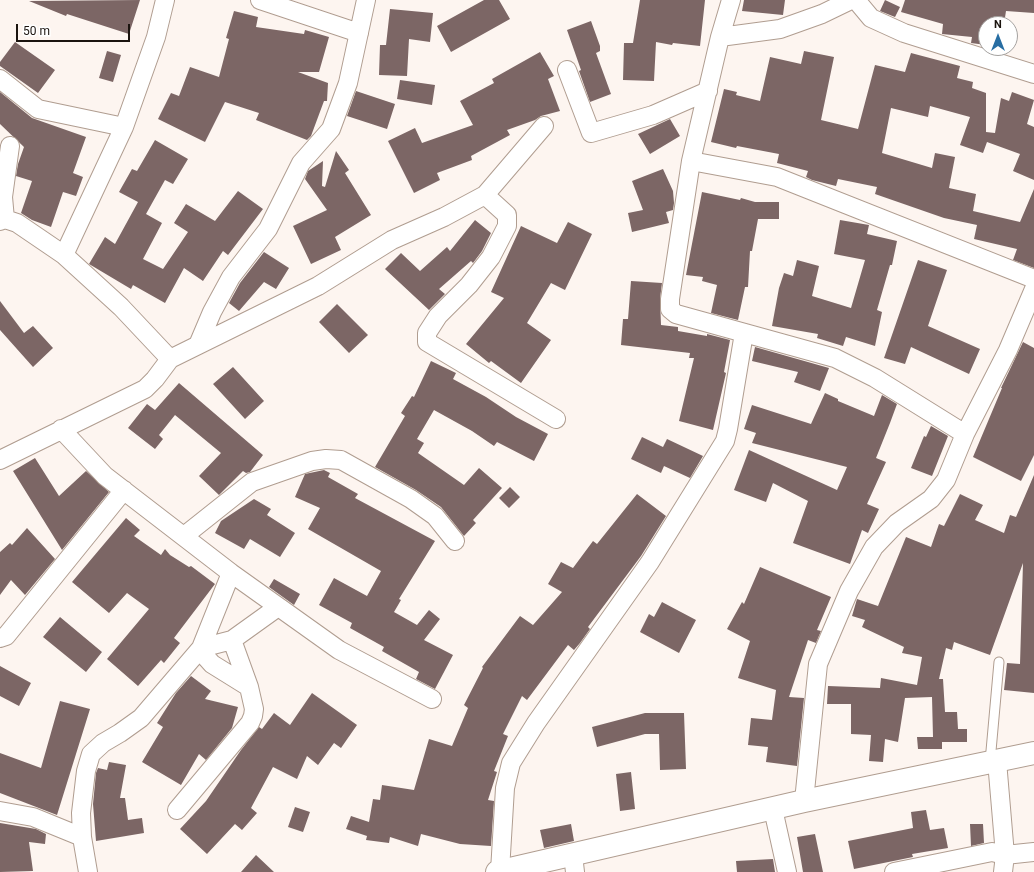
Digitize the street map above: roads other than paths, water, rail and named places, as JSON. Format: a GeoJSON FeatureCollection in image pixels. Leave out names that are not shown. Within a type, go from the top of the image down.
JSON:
{"type":"FeatureCollection","features":[{"type":"Feature","properties":{"kind":"main road"},"geometry":{"type":"LineString","coordinates":[[498,872],[574,864],[804,801],[1034,753]]}},
{"type":"Feature","properties":{"kind":"street"},"geometry":{"type":"LineString","coordinates":[[64,255],[124,127],[156,38],[165,0]]}},
{"type":"Feature","properties":{"kind":"street"},"geometry":{"type":"LineString","coordinates":[[260,0],[359,33]]}},
{"type":"Feature","properties":{"kind":"street"},"geometry":{"type":"LineString","coordinates":[[198,345],[212,312],[231,277],[268,229],[301,163],[331,129],[348,83],[366,0]]}},
{"type":"Feature","properties":{"kind":"street"},"geometry":{"type":"LineString","coordinates":[[731,0],[720,38],[691,161],[670,299],[670,309],[676,314],[835,358],[875,378],[965,434]]}},
{"type":"Feature","properties":{"kind":"street"},"geometry":{"type":"LineString","coordinates":[[720,38],[780,29],[822,14],[851,0]]}},
{"type":"Feature","properties":{"kind":"street"},"geometry":{"type":"LineString","coordinates":[[856,0],[871,18],[904,33],[1034,74]]}},
{"type":"Feature","properties":{"kind":"street"},"geometry":{"type":"LineString","coordinates":[[566,70],[591,133],[653,115],[708,91]]}},
{"type":"Feature","properties":{"kind":"street"},"geometry":{"type":"LineString","coordinates":[[0,79],[38,109],[124,127]]}},
{"type":"Feature","properties":{"kind":"street"},"geometry":{"type":"LineString","coordinates":[[0,460],[145,389],[155,379],[170,358],[318,286],[392,240],[444,217],[485,195],[544,126]]}},
{"type":"Feature","properties":{"kind":"street"},"geometry":{"type":"LineString","coordinates":[[10,146],[3,197],[2,220],[18,223],[64,255],[121,307],[170,358]]}},
{"type":"Feature","properties":{"kind":"street"},"geometry":{"type":"LineString","coordinates":[[691,161],[777,177],[1034,279]]}},
{"type":"Feature","properties":{"kind":"street"},"geometry":{"type":"LineString","coordinates":[[485,195],[508,215],[508,226],[491,257],[469,285],[438,316],[427,333],[427,342],[556,419]]}},
{"type":"Feature","properties":{"kind":"street"},"geometry":{"type":"LineString","coordinates":[[804,801],[818,664],[849,591],[874,547],[897,522],[931,499],[946,480],[965,434],[1008,350],[1034,289]]}},
{"type":"Feature","properties":{"kind":"street"},"geometry":{"type":"LineString","coordinates":[[498,872],[505,788],[511,763],[536,723],[650,562],[725,441],[744,333]]}},
{"type":"Feature","properties":{"kind":"street"},"geometry":{"type":"LineString","coordinates":[[61,429],[105,476],[231,573],[339,650],[432,699]]}},
{"type":"Feature","properties":{"kind":"street"},"geometry":{"type":"LineString","coordinates":[[184,536],[252,482],[312,461],[326,459],[341,460],[411,499],[435,516],[455,541]]}},
{"type":"Feature","properties":{"kind":"street"},"geometry":{"type":"LineString","coordinates":[[0,638],[6,636],[124,490]]}},
{"type":"Feature","properties":{"kind":"street"},"geometry":{"type":"LineString","coordinates":[[88,872],[82,837],[80,813],[86,771],[91,754],[103,743],[141,718],[201,648],[231,573]]}},
{"type":"Feature","properties":{"kind":"street"},"geometry":{"type":"LineString","coordinates":[[201,648],[232,640],[278,607]]}},
{"type":"Feature","properties":{"kind":"street"},"geometry":{"type":"LineString","coordinates":[[177,810],[250,723],[254,709],[249,687],[232,640]]}},
{"type":"Feature","properties":{"kind":"street"},"geometry":{"type":"LineString","coordinates":[[201,648],[204,655],[212,664],[249,687]]}},
{"type":"Feature","properties":{"kind":"street"},"geometry":{"type":"LineString","coordinates":[[993,762],[1004,864]]}},
{"type":"Feature","properties":{"kind":"street"},"geometry":{"type":"LineString","coordinates":[[773,809],[787,872]]}},
{"type":"Feature","properties":{"kind":"street"},"geometry":{"type":"LineString","coordinates":[[0,811],[33,817],[82,837]]}},
{"type":"Feature","properties":{"kind":"street"},"geometry":{"type":"LineString","coordinates":[[894,872],[992,852],[1004,864]]}},
{"type":"Feature","properties":{"kind":"street"},"geometry":{"type":"LineString","coordinates":[[1004,864],[1034,852]]}},
{"type":"Feature","properties":{"kind":"lane"},"geometry":{"type":"LineString","coordinates":[[993,762],[999,662]]}}]}
